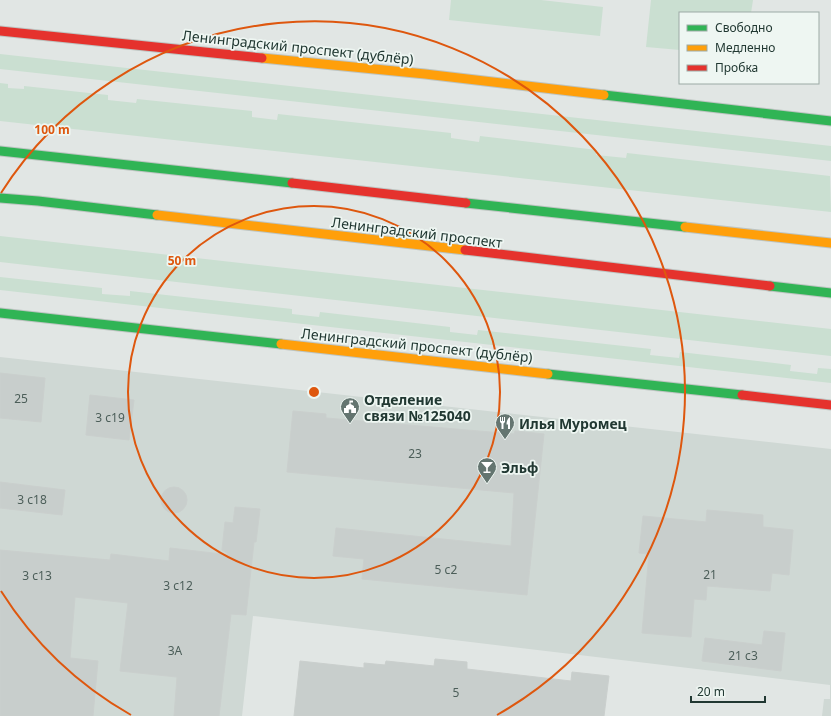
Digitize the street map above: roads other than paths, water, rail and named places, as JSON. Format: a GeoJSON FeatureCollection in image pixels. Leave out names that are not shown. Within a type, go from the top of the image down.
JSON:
{"type":"FeatureCollection","features":[{"type":"Feature","properties":{"kind":"main road","name":"Ленинградский проспект (дублёр)"},"geometry":{"type":"LineString","coordinates":[[0,31],[425,74],[831,121]]}},
{"type":"Feature","properties":{"kind":"main road"},"geometry":{"type":"LineString","coordinates":[[0,151],[831,243]]}},
{"type":"Feature","properties":{"kind":"main road","name":"Ленинградский проспект"},"geometry":{"type":"LineString","coordinates":[[0,198],[46,202],[831,293]]}},
{"type":"Feature","properties":{"kind":"main road","name":"Ленинградский проспект (дублёр)"},"geometry":{"type":"LineString","coordinates":[[0,313],[831,405]]}},
{"type":"Feature","properties":{"kind":"place","name":"Отделение связи №125040"},"geometry":{"type":"Point","coordinates":[350,424]}},
{"type":"Feature","properties":{"kind":"place","name":"Илья Муромец"},"geometry":{"type":"Point","coordinates":[505,440]}},
{"type":"Feature","properties":{"kind":"place","name":"Эльф"},"geometry":{"type":"Point","coordinates":[487,484]}}]}
